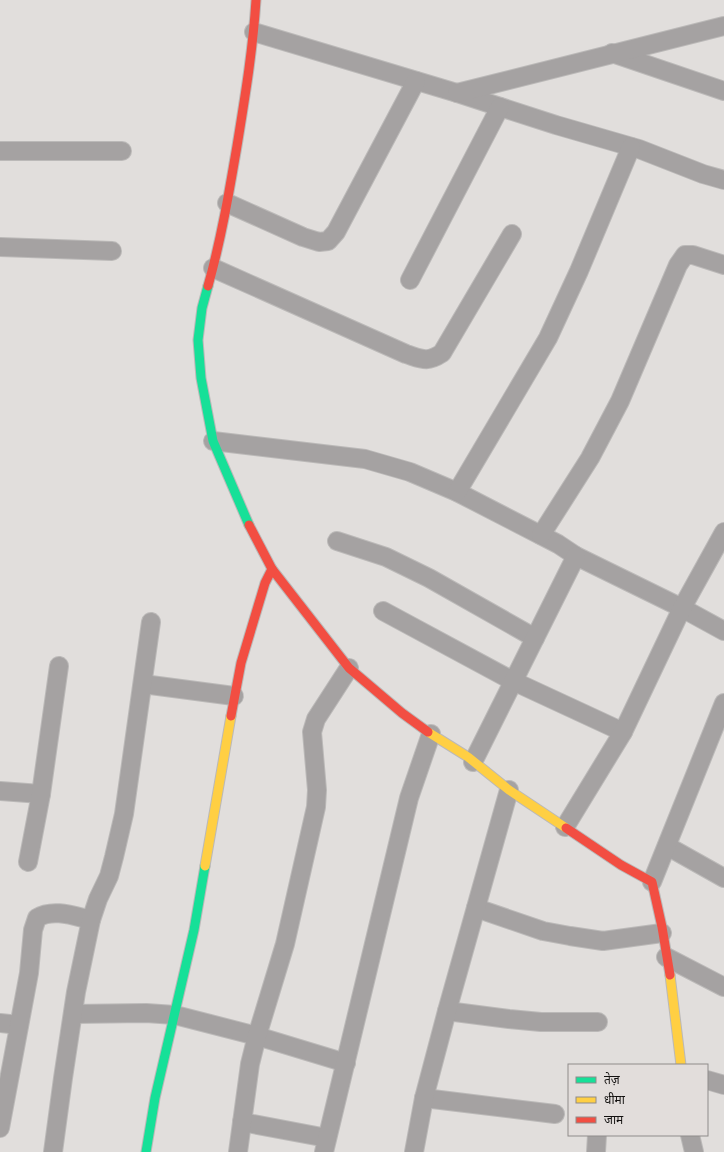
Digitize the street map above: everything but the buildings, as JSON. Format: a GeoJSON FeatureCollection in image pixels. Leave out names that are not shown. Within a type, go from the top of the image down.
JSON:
{"type":"FeatureCollection","features":[{"type":"Feature","properties":{"kind":"street"},"geometry":{"type":"LineString","coordinates":[[256,0],[254,32],[241,120],[227,202],[213,268],[202,308],[198,340],[201,378],[213,441],[250,528],[272,569],[300,603],[320,632],[349,668],[402,713],[473,762],[509,790],[621,866],[652,882]]}},
{"type":"Feature","properties":{"kind":"street"},"geometry":{"type":"LineString","coordinates":[[457,93],[724,26]]}},
{"type":"Feature","properties":{"kind":"street"},"geometry":{"type":"LineString","coordinates":[[254,32],[631,147],[703,174],[724,180]]}},
{"type":"Feature","properties":{"kind":"street"},"geometry":{"type":"LineString","coordinates":[[612,53],[724,91]]}},
{"type":"Feature","properties":{"kind":"street"},"geometry":{"type":"LineString","coordinates":[[227,202],[303,237],[319,242],[328,241],[336,232],[416,81]]}},
{"type":"Feature","properties":{"kind":"street"},"geometry":{"type":"LineString","coordinates":[[410,280],[500,107]]}},
{"type":"Feature","properties":{"kind":"street"},"geometry":{"type":"LineString","coordinates":[[457,492],[548,338],[579,270],[631,147]]}},
{"type":"Feature","properties":{"kind":"street"},"geometry":{"type":"LineString","coordinates":[[0,151],[122,151]]}},
{"type":"Feature","properties":{"kind":"street"},"geometry":{"type":"LineString","coordinates":[[213,268],[406,354],[424,359],[433,359],[442,353],[512,234]]}},
{"type":"Feature","properties":{"kind":"street"},"geometry":{"type":"LineString","coordinates":[[0,247],[112,251]]}},
{"type":"Feature","properties":{"kind":"street"},"geometry":{"type":"LineString","coordinates":[[541,535],[590,458],[620,401],[678,265],[685,255],[693,254],[724,265]]}},
{"type":"Feature","properties":{"kind":"street"},"geometry":{"type":"LineString","coordinates":[[213,441],[365,459],[410,472],[457,492],[541,535],[576,556],[682,608],[724,631]]}},
{"type":"Feature","properties":{"kind":"street"},"geometry":{"type":"LineString","coordinates":[[565,827],[623,732],[682,608],[724,532]]}},
{"type":"Feature","properties":{"kind":"street"},"geometry":{"type":"LineString","coordinates":[[337,541],[386,557],[429,578],[535,638]]}},
{"type":"Feature","properties":{"kind":"street"},"geometry":{"type":"LineString","coordinates":[[473,762],[576,556]]}},
{"type":"Feature","properties":{"kind":"street"},"geometry":{"type":"LineString","coordinates":[[146,1152],[155,1098],[194,930],[215,812],[229,716],[243,656],[265,583],[272,569]]}},
{"type":"Feature","properties":{"kind":"street"},"geometry":{"type":"LineString","coordinates":[[383,612],[513,681],[623,732]]}},
{"type":"Feature","properties":{"kind":"street"},"geometry":{"type":"LineString","coordinates":[[53,1152],[73,1014],[91,920],[114,857],[124,814],[151,622]]}},
{"type":"Feature","properties":{"kind":"street"},"geometry":{"type":"LineString","coordinates":[[28,862],[41,794],[59,666]]}},
{"type":"Feature","properties":{"kind":"street"},"geometry":{"type":"LineString","coordinates":[[238,1152],[250,1064],[283,950],[316,807],[317,790],[312,732],[316,718],[349,668]]}},
{"type":"Feature","properties":{"kind":"street"},"geometry":{"type":"LineString","coordinates":[[143,684],[234,696]]}},
{"type":"Feature","properties":{"kind":"street"},"geometry":{"type":"LineString","coordinates":[[681,1064],[676,1020],[652,882],[724,704]]}},
{"type":"Feature","properties":{"kind":"street"},"geometry":{"type":"LineString","coordinates":[[242,1122],[326,1145],[409,798],[431,734]]}},
{"type":"Feature","properties":{"kind":"street"},"geometry":{"type":"LineString","coordinates":[[414,1152],[424,1098],[447,1010],[509,790]]}},
{"type":"Feature","properties":{"kind":"street"},"geometry":{"type":"LineString","coordinates":[[0,791],[41,794]]}},
{"type":"Feature","properties":{"kind":"street"},"geometry":{"type":"LineString","coordinates":[[666,846],[724,878]]}},
{"type":"Feature","properties":{"kind":"street"},"geometry":{"type":"LineString","coordinates":[[476,908],[543,931],[570,936],[603,940],[662,933]]}},
{"type":"Feature","properties":{"kind":"street"},"geometry":{"type":"LineString","coordinates":[[0,1128],[29,973],[33,930],[37,918],[45,913],[58,913],[91,920]]}},
{"type":"Feature","properties":{"kind":"street"},"geometry":{"type":"LineString","coordinates":[[666,958],[724,988]]}},
{"type":"Feature","properties":{"kind":"street"},"geometry":{"type":"LineString","coordinates":[[447,1010],[541,1022],[598,1022]]}},
{"type":"Feature","properties":{"kind":"street"},"geometry":{"type":"LineString","coordinates":[[73,1014],[146,1013],[175,1015],[257,1036],[346,1063]]}},
{"type":"Feature","properties":{"kind":"street"},"geometry":{"type":"LineString","coordinates":[[0,1023],[19,1026]]}},
{"type":"Feature","properties":{"kind":"street"},"geometry":{"type":"LineString","coordinates":[[708,1080],[724,1085]]}},
{"type":"Feature","properties":{"kind":"street"},"geometry":{"type":"LineString","coordinates":[[424,1098],[555,1114]]}},
{"type":"Feature","properties":{"kind":"street"},"geometry":{"type":"LineString","coordinates":[[596,1152],[597,1136]]}},
{"type":"Feature","properties":{"kind":"street"},"geometry":{"type":"LineString","coordinates":[[690,1136],[694,1152]]}},
{"type":"Feature","properties":{"kind":"traffic: fast"},"geometry":{"type":"LineString","coordinates":[[208,286],[202,308],[198,340],[201,378],[213,441],[249,525]]}},
{"type":"Feature","properties":{"kind":"traffic: fast"},"geometry":{"type":"LineString","coordinates":[[146,1152],[155,1098],[194,930],[205,866]]}},
{"type":"Feature","properties":{"kind":"traffic: slow"},"geometry":{"type":"LineString","coordinates":[[205,866],[231,716]]}},
{"type":"Feature","properties":{"kind":"traffic: slow"},"geometry":{"type":"LineString","coordinates":[[428,732],[468,757],[509,790],[566,828]]}},
{"type":"Feature","properties":{"kind":"traffic: slow"},"geometry":{"type":"LineString","coordinates":[[670,975],[681,1064]]}},
{"type":"Feature","properties":{"kind":"traffic: jam"},"geometry":{"type":"LineString","coordinates":[[208,286],[221,234],[237,146],[251,55],[256,0]]}},
{"type":"Feature","properties":{"kind":"traffic: jam"},"geometry":{"type":"LineString","coordinates":[[249,525],[272,569],[349,668],[402,713],[428,732]]}},
{"type":"Feature","properties":{"kind":"traffic: jam"},"geometry":{"type":"LineString","coordinates":[[231,716],[241,663],[265,583],[272,569]]}},
{"type":"Feature","properties":{"kind":"traffic: jam"},"geometry":{"type":"LineString","coordinates":[[566,828],[621,865],[652,882],[662,927],[670,975]]}}]}
